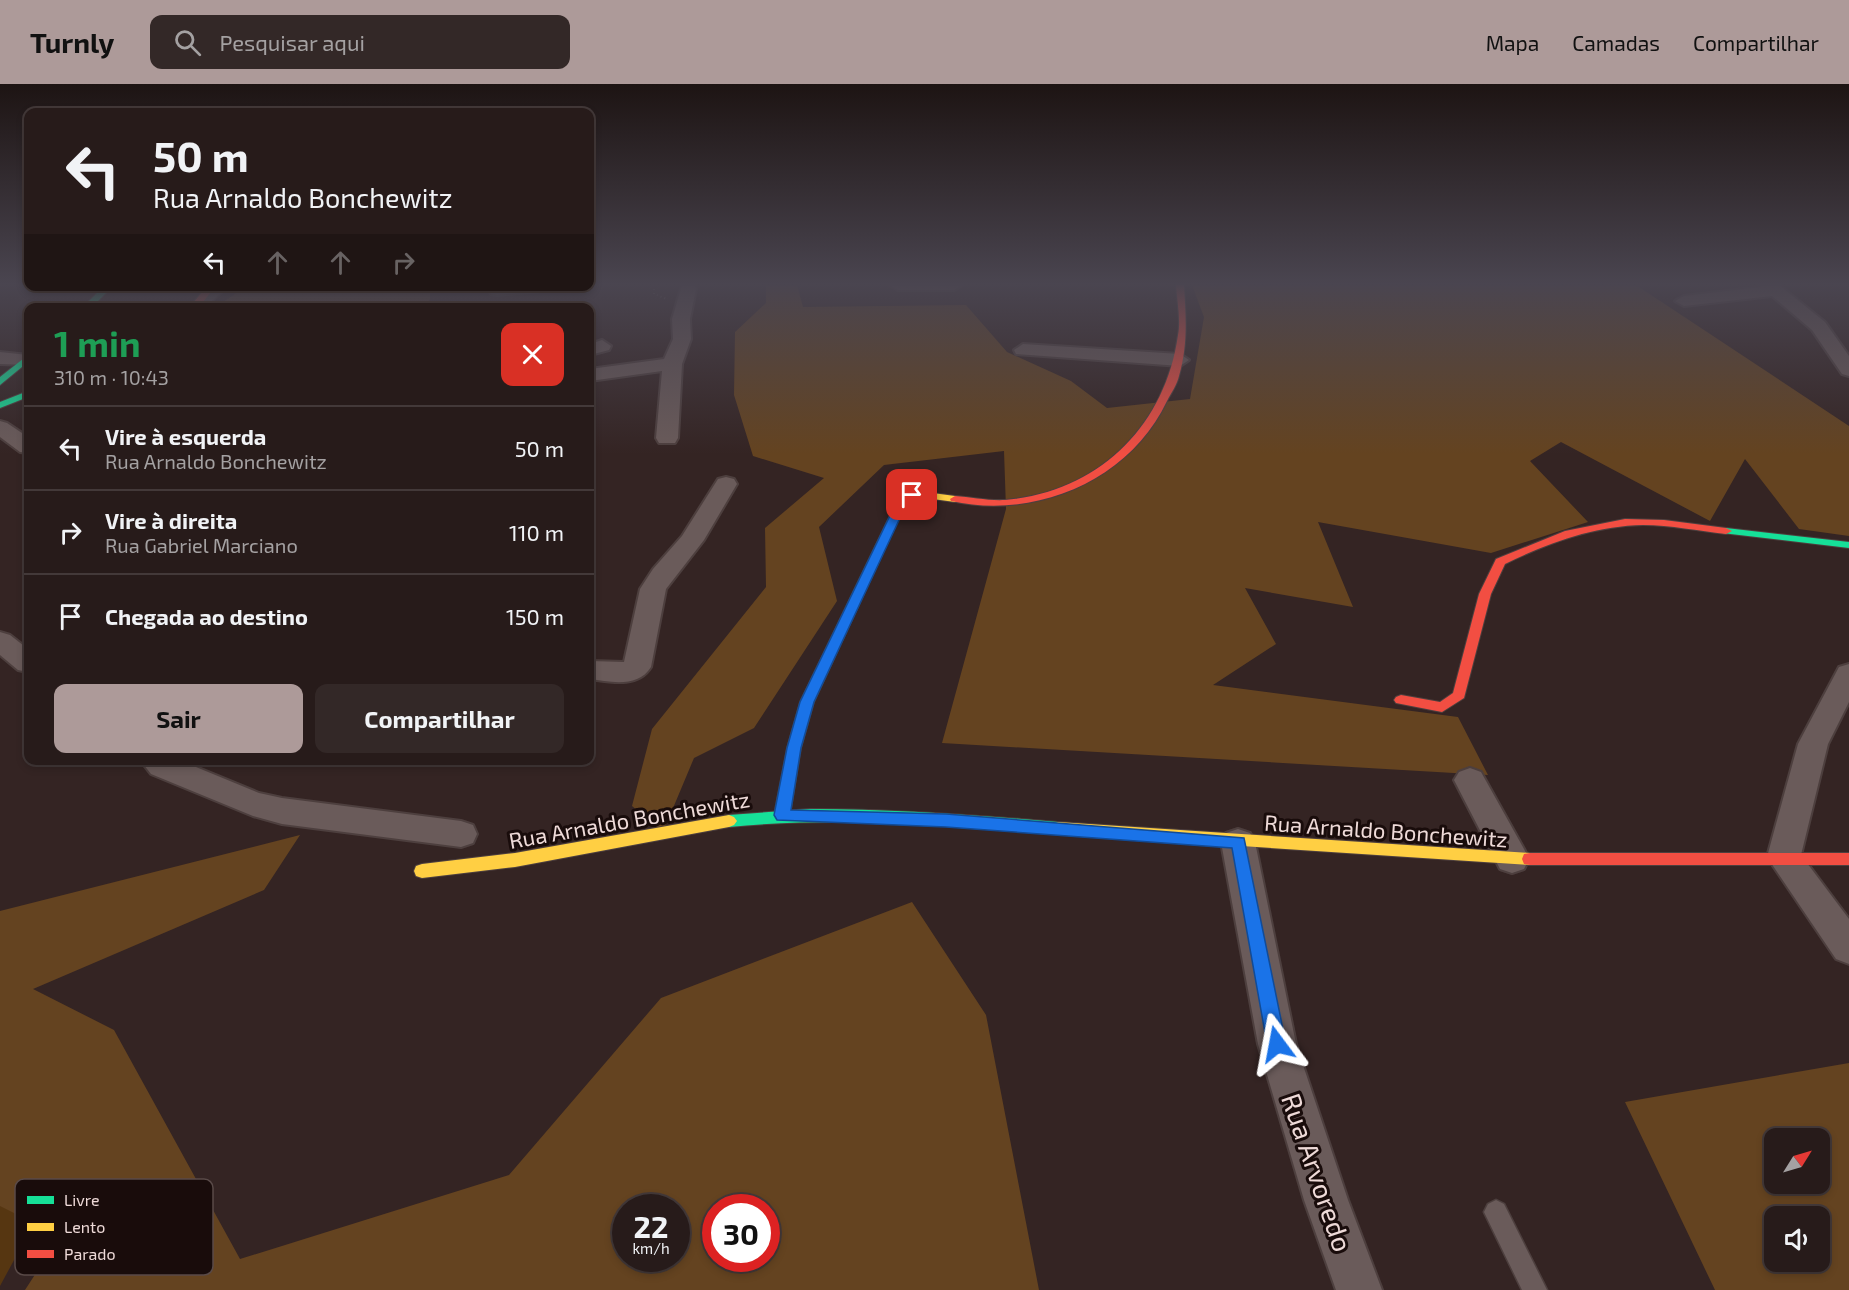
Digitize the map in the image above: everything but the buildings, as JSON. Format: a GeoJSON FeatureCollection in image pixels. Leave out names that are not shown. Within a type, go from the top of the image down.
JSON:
{"type":"FeatureCollection","features":[{"type":"Feature","properties":{"kind":"street"},"geometry":{"type":"LineString","coordinates":[[667,438],[672,364],[681,341]]}},
{"type":"Feature","properties":{"kind":"street"},"geometry":{"type":"LineString","coordinates":[[782,815],[794,748],[807,702],[902,501],[912,495],[926,495],[998,505],[1067,490],[1098,475],[1134,445],[1167,401],[1180,360],[1182,341]]}},
{"type":"Feature","properties":{"kind":"street"},"geometry":{"type":"LineString","coordinates":[[1829,341],[1849,370]]}},
{"type":"Feature","properties":{"kind":"street"},"geometry":{"type":"LineString","coordinates":[[1023,351],[1180,360]]}},
{"type":"Feature","properties":{"kind":"street"},"geometry":{"type":"LineString","coordinates":[[0,358],[24,359]]}},
{"type":"Feature","properties":{"kind":"street"},"geometry":{"type":"LineString","coordinates":[[0,382],[24,362]]}},
{"type":"Feature","properties":{"kind":"street"},"geometry":{"type":"LineString","coordinates":[[594,374],[672,364]]}},
{"type":"Feature","properties":{"kind":"street"},"geometry":{"type":"LineString","coordinates":[[0,405],[24,396]]}},
{"type":"Feature","properties":{"kind":"street"},"geometry":{"type":"LineString","coordinates":[[0,427],[24,444]]}},
{"type":"Feature","properties":{"kind":"street"},"geometry":{"type":"LineString","coordinates":[[594,670],[627,673],[637,667],[648,625],[653,589],[662,574],[692,540],[726,484]]}},
{"type":"Feature","properties":{"kind":"street"},"geometry":{"type":"LineString","coordinates":[[1401,699],[1442,707],[1459,696],[1485,594],[1500,562],[1558,537],[1591,528],[1643,522],[1849,545]]}},
{"type":"Feature","properties":{"kind":"street"},"geometry":{"type":"LineString","coordinates":[[0,640],[24,660]]}},
{"type":"Feature","properties":{"kind":"street"},"geometry":{"type":"LineString","coordinates":[[1849,674],[1813,744],[1784,857],[1849,948]]}},
{"type":"Feature","properties":{"kind":"street"},"geometry":{"type":"LineString","coordinates":[[161,765],[253,804],[282,811],[461,834]]}},
{"type":"Feature","properties":{"kind":"street"},"geometry":{"type":"LineString","coordinates":[[1470,780],[1512,859]]}},
{"type":"Feature","properties":{"kind":"street","name":"Rua Arnaldo Bonchewitz"},"geometry":{"type":"LineString","coordinates":[[422,871],[515,860],[730,821],[782,815],[946,820],[1238,842],[1512,859],[1617,861],[1784,857],[1849,859]]}},
{"type":"Feature","properties":{"kind":"street","name":"Rua Arvoredo"},"geometry":{"type":"LineString","coordinates":[[1238,842],[1277,1044],[1323,1190],[1359,1290]]}},
{"type":"Feature","properties":{"kind":"lane"},"geometry":{"type":"LineString","coordinates":[[1496,1212],[1535,1290]]}},
{"type":"Feature","properties":{"kind":"shaded area"},"geometry":{"type":"Polygon","coordinates":[[[735,341],[998,341],[1007,352],[1071,381],[1107,408],[1190,399],[1200,341],[1721,341],[1849,426],[1849,536],[1799,529],[1745,459],[1710,521],[1561,442],[1530,461],[1588,522],[1491,553],[1318,522],[1353,607],[1245,588],[1276,644],[1213,685],[1458,717],[1488,775],[942,743],[1006,509],[1004,451],[884,465],[819,527],[837,601],[754,728],[694,758],[663,832],[632,806],[652,729],[766,587],[765,528],[824,478],[753,456],[734,395],[735,341]]]}},
{"type":"Feature","properties":{"kind":"shaded area"},"geometry":{"type":"Polygon","coordinates":[[[300,835],[264,890],[33,989],[114,1030],[196,1179],[15,1179],[15,1214],[0,1206],[0,911],[300,835]]]}},
{"type":"Feature","properties":{"kind":"shaded area"},"geometry":{"type":"Polygon","coordinates":[[[912,902],[986,1015],[1039,1290],[25,1290],[35,1275],[213,1275],[213,1210],[240,1259],[509,1175],[661,998],[912,902]]]}},
{"type":"Feature","properties":{"kind":"shaded area"},"geometry":{"type":"Polygon","coordinates":[[[1849,1063],[1849,1290],[1715,1290],[1625,1102],[1849,1063]]]}},
{"type":"Feature","properties":{"kind":"shaded area"},"geometry":{"type":"Polygon","coordinates":[[[0,1168],[60,1175],[58,1179],[15,1179],[15,1258],[0,1286],[0,1168]]]}},
{"type":"Feature","properties":{"kind":"traffic: fast"},"geometry":{"type":"LineString","coordinates":[[0,382],[24,361]]}},
{"type":"Feature","properties":{"kind":"traffic: fast"},"geometry":{"type":"LineString","coordinates":[[0,405],[24,396]]}},
{"type":"Feature","properties":{"kind":"traffic: fast"},"geometry":{"type":"LineString","coordinates":[[1726,531],[1849,545]]}},
{"type":"Feature","properties":{"kind":"traffic: fast"},"geometry":{"type":"LineString","coordinates":[[729,821],[769,817],[852,815],[1058,828]]}},
{"type":"Feature","properties":{"kind":"traffic: slow"},"geometry":{"type":"LineString","coordinates":[[782,815],[794,748],[807,702],[902,501],[925,495],[955,499]]}},
{"type":"Feature","properties":{"kind":"traffic: slow"},"geometry":{"type":"LineString","coordinates":[[422,871],[515,860],[729,821]]}},
{"type":"Feature","properties":{"kind":"traffic: slow"},"geometry":{"type":"LineString","coordinates":[[1058,828],[1530,859]]}},
{"type":"Feature","properties":{"kind":"traffic: jam"},"geometry":{"type":"LineString","coordinates":[[955,499],[1003,503],[1049,496],[1090,478],[1126,452],[1155,418],[1174,378],[1181,341]]}},
{"type":"Feature","properties":{"kind":"traffic: jam"},"geometry":{"type":"LineString","coordinates":[[1401,700],[1442,707],[1459,695],[1485,594],[1500,562],[1551,540],[1606,525],[1653,522],[1726,531]]}},
{"type":"Feature","properties":{"kind":"traffic: jam"},"geometry":{"type":"LineString","coordinates":[[1530,859],[1849,859]]}},
{"type":"Feature","properties":{"kind":"route"},"geometry":{"type":"LineString","coordinates":[[912,495],[902,501],[807,702],[794,748],[782,815],[946,820],[1238,842],[1266,998],[1277,1044]]}}]}
